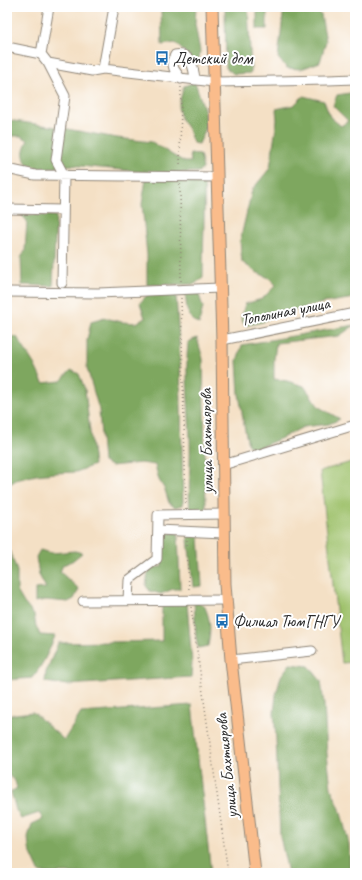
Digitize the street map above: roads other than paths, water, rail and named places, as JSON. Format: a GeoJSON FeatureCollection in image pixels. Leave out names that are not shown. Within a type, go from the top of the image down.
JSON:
{"type":"FeatureCollection","features":[{"type":"Feature","properties":{"kind":"main road","name":"улица Бахтиярова"},"geometry":{"type":"LineString","coordinates":[[212,7],[222,340],[223,533],[226,600],[231,660],[255,873]]}},
{"type":"Feature","properties":{"kind":"street"},"geometry":{"type":"LineString","coordinates":[[41,54],[49,7]]}},
{"type":"Feature","properties":{"kind":"street"},"geometry":{"type":"LineString","coordinates":[[103,69],[114,7]]}},
{"type":"Feature","properties":{"kind":"street"},"geometry":{"type":"LineString","coordinates":[[7,47],[41,54],[48,63],[65,96],[56,160],[64,175],[62,283]]}},
{"type":"Feature","properties":{"kind":"street"},"geometry":{"type":"LineString","coordinates":[[181,78],[174,69],[172,61],[175,55],[181,54],[188,58],[192,64],[195,80]]}},
{"type":"Feature","properties":{"kind":"street"},"geometry":{"type":"LineString","coordinates":[[48,63],[92,71],[103,69],[214,82],[355,79]]}},
{"type":"Feature","properties":{"kind":"street"},"geometry":{"type":"LineString","coordinates":[[7,169],[35,175],[216,177]]}},
{"type":"Feature","properties":{"kind":"street"},"geometry":{"type":"LineString","coordinates":[[7,210],[63,210]]}},
{"type":"Feature","properties":{"kind":"street"},"geometry":{"type":"LineString","coordinates":[[7,292],[98,293],[220,288]]}},
{"type":"Feature","properties":{"kind":"street","name":"Тополиная улица"},"geometry":{"type":"LineString","coordinates":[[222,340],[355,313]]}},
{"type":"Feature","properties":{"kind":"street"},"geometry":{"type":"LineString","coordinates":[[223,465],[355,425]]}},
{"type":"Feature","properties":{"kind":"street"},"geometry":{"type":"LineString","coordinates":[[128,600],[129,580],[156,559],[158,515],[224,514]]}},
{"type":"Feature","properties":{"kind":"street"},"geometry":{"type":"LineString","coordinates":[[158,530],[223,533]]}},
{"type":"Feature","properties":{"kind":"street"},"geometry":{"type":"LineString","coordinates":[[83,601],[226,600]]}},
{"type":"Feature","properties":{"kind":"street"},"geometry":{"type":"LineString","coordinates":[[231,660],[312,651]]}},
{"type":"Feature","properties":{"kind":"place","name":"Детский дом"},"geometry":{"type":"Point","coordinates":[162,58]}},
{"type":"Feature","properties":{"kind":"place","name":"Филиал ТюмГНГУ"},"geometry":{"type":"Point","coordinates":[222,621]}}]}
